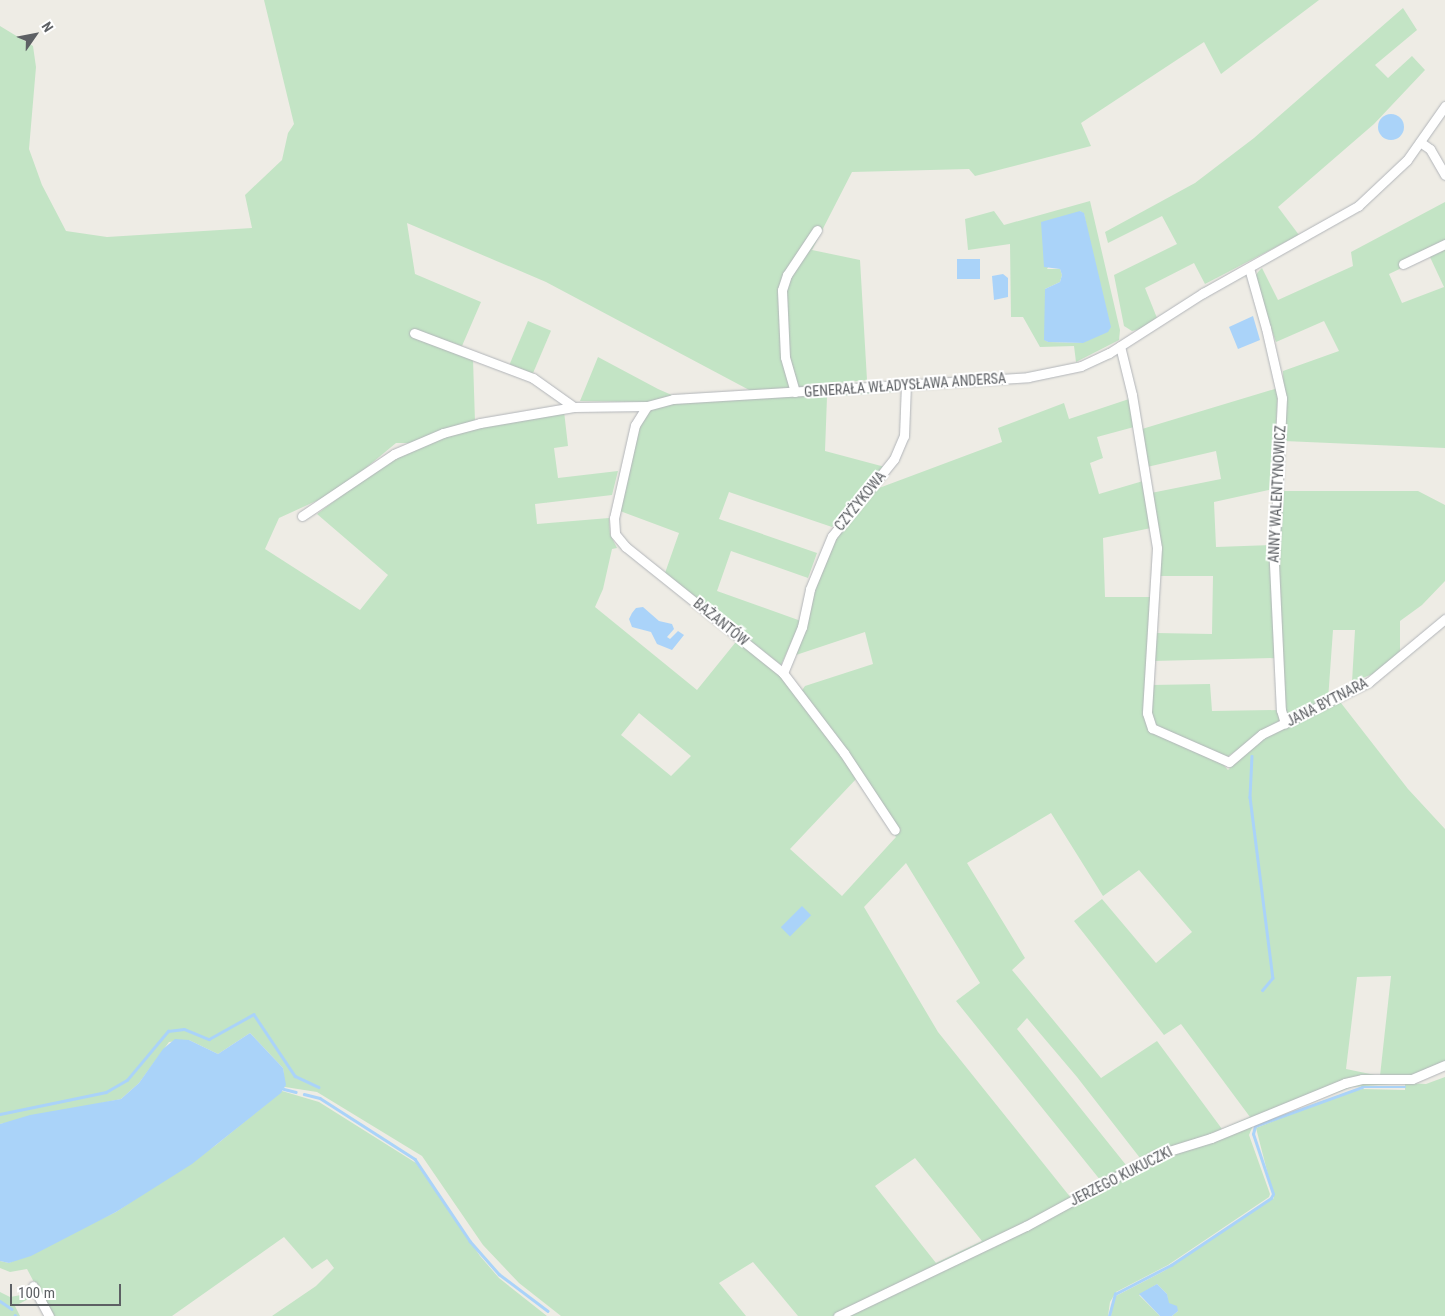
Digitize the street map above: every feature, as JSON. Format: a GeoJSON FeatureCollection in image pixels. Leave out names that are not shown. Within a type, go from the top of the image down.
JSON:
{"type":"FeatureCollection","features":[{"type":"Feature","properties":{"kind":"street","name":"GENERAŁA WŁADYSŁAWA ANDERSA"},"geometry":{"type":"LineString","coordinates":[[302,516],[336,496],[383,460],[432,437],[471,425],[574,407],[647,406],[673,399],[906,385],[1054,373],[1090,363],[1249,268],[1311,236],[1365,201],[1389,180],[1420,142],[1445,106]]}},
{"type":"Feature","properties":{"kind":"street"},"geometry":{"type":"LineString","coordinates":[[1420,142],[1430,149],[1445,175]]}},
{"type":"Feature","properties":{"kind":"street"},"geometry":{"type":"LineString","coordinates":[[795,392],[785,357],[782,290],[788,275],[817,230]]}},
{"type":"Feature","properties":{"kind":"street"},"geometry":{"type":"LineString","coordinates":[[1403,264],[1445,244]]}},
{"type":"Feature","properties":{"kind":"street","name":"ANNY WALENTYNOWICZ"},"geometry":{"type":"LineString","coordinates":[[1249,268],[1266,328],[1282,398],[1274,564],[1281,710],[1285,723]]}},
{"type":"Feature","properties":{"kind":"street"},"geometry":{"type":"LineString","coordinates":[[414,333],[533,378],[574,407]]}},
{"type":"Feature","properties":{"kind":"street","name":"JANA BYTNARA"},"geometry":{"type":"LineString","coordinates":[[1120,346],[1132,395],[1157,548],[1148,722],[1156,730],[1229,762],[1256,738],[1369,682],[1445,619]]}},
{"type":"Feature","properties":{"kind":"street","name":"CZYŻYKOWA"},"geometry":{"type":"LineString","coordinates":[[783,673],[829,542],[855,504],[894,459],[904,436],[906,385]]}},
{"type":"Feature","properties":{"kind":"street","name":"BAŻANTÓW"},"geometry":{"type":"LineString","coordinates":[[647,406],[635,425],[614,518],[615,534],[626,548],[783,673],[844,753],[895,830]]}},
{"type":"Feature","properties":{"kind":"street","name":"JERZEGO KUKUCZKI"},"geometry":{"type":"LineString","coordinates":[[838,1316],[1026,1226],[1156,1156],[1211,1138],[1345,1083],[1362,1078],[1412,1079],[1445,1065]]}},
{"type":"Feature","properties":{"kind":"street"},"geometry":{"type":"LineString","coordinates":[[33,1286],[49,1316]]}},
{"type":"Feature","properties":{"kind":"green space"},"geometry":{"type":"Polygon","coordinates":[[[264,0],[1319,0],[1221,74],[1204,42],[1081,123],[1091,146],[975,176],[969,169],[852,172],[812,250],[860,260],[867,380],[753,392],[546,282],[407,223],[415,274],[481,302],[462,346],[438,338],[473,359],[475,422],[410,443],[396,443],[338,491],[279,518],[265,549],[360,610],[388,575],[317,514],[393,457],[456,431],[564,411],[568,446],[554,448],[558,478],[618,471],[612,495],[535,504],[537,524],[609,518],[610,534],[617,548],[612,549],[603,589],[595,607],[697,690],[735,643],[739,643],[784,679],[798,696],[805,686],[873,664],[865,632],[796,655],[813,592],[832,544],[871,491],[1002,442],[998,428],[1064,403],[1069,419],[1129,399],[1134,427],[1097,437],[1103,458],[1090,463],[1099,494],[1143,481],[1151,528],[1103,538],[1105,597],[1152,597],[1146,722],[1221,762],[1228,770],[1256,741],[1331,704],[1341,703],[1408,789],[1445,829],[1445,1061],[1405,1083],[1352,1087],[1254,1123],[1249,1135],[1270,1194],[1269,1197],[1168,1265],[1116,1292],[1110,1302],[1108,1316],[798,1316],[753,1262],[719,1283],[746,1316],[561,1316],[519,1283],[483,1245],[422,1156],[317,1092],[285,1087],[283,1068],[250,1033],[218,1054],[189,1040],[169,1042],[139,1083],[121,1099],[0,1124],[0,26],[33,46],[36,67],[29,149],[42,185],[66,231],[107,237],[252,228],[245,195],[282,160],[288,133],[294,124],[264,0]],[[639,713],[621,735],[671,776],[691,756],[639,713]],[[857,778],[790,849],[842,896],[896,837],[857,778]],[[1051,813],[967,863],[1025,958],[1012,970],[1101,1078],[1157,1041],[1222,1129],[1250,1117],[1181,1024],[1164,1035],[1074,921],[1102,899],[1156,963],[1192,932],[1139,870],[1103,896],[1051,813]],[[906,863],[864,907],[938,1032],[1071,1198],[1101,1181],[956,1001],[980,983],[906,863]],[[1391,976],[1357,977],[1346,1069],[1380,1076],[1391,976]],[[1027,1018],[1017,1029],[1126,1165],[1140,1158],[1077,1077],[1027,1018]],[[915,1158],[875,1186],[936,1263],[982,1241],[915,1158]]]}},
{"type":"Feature","properties":{"kind":"green space"},"geometry":{"type":"Polygon","coordinates":[[[1403,8],[1417,30],[1375,65],[1388,78],[1412,56],[1425,70],[1374,124],[1278,207],[1299,235],[1205,284],[1194,263],[1145,288],[1157,318],[1140,329],[1132,331],[1124,326],[1114,275],[1177,244],[1162,216],[1108,243],[1105,232],[1195,183],[1254,138],[1403,8]]]}},
{"type":"Feature","properties":{"kind":"green space"},"geometry":{"type":"Polygon","coordinates":[[[1090,201],[1120,330],[1119,340],[1076,362],[1074,346],[1040,347],[1023,317],[1011,317],[1010,244],[968,250],[965,219],[994,211],[1004,225],[1090,201]],[[1080,211],[1047,269],[1060,269],[1062,275],[1060,282],[1045,289],[1045,340],[1048,342],[1083,343],[1094,263],[1084,214],[1080,211]]]}},
{"type":"Feature","properties":{"kind":"green space"},"geometry":{"type":"Polygon","coordinates":[[[1445,202],[1445,448],[1284,441],[1283,371],[1339,351],[1324,321],[1276,342],[1255,277],[1262,268],[1278,300],[1353,266],[1351,252],[1445,202]],[[1429,255],[1389,274],[1402,303],[1444,287],[1429,255]]]}},
{"type":"Feature","properties":{"kind":"green space"},"geometry":{"type":"Polygon","coordinates":[[[528,321],[551,331],[533,374],[510,364],[528,321]]]}},
{"type":"Feature","properties":{"kind":"green space"},"geometry":{"type":"Polygon","coordinates":[[[598,357],[674,396],[648,402],[580,401],[598,357]]]}},
{"type":"Feature","properties":{"kind":"green space"},"geometry":{"type":"Polygon","coordinates":[[[1278,388],[1273,489],[1214,502],[1216,547],[1272,545],[1276,658],[1153,661],[1156,633],[1212,634],[1213,576],[1158,576],[1151,493],[1221,479],[1216,451],[1147,467],[1142,429],[1278,388]]]}},
{"type":"Feature","properties":{"kind":"green space"},"geometry":{"type":"Polygon","coordinates":[[[894,390],[896,392],[827,397],[825,451],[885,467],[832,527],[729,492],[719,519],[817,553],[808,578],[731,551],[717,591],[801,621],[781,665],[665,573],[679,533],[620,511],[638,426],[643,412],[663,402],[894,390]]]}},
{"type":"Feature","properties":{"kind":"green space"},"geometry":{"type":"Polygon","coordinates":[[[1280,491],[1418,491],[1445,505],[1445,581],[1422,605],[1400,621],[1400,652],[1373,674],[1352,682],[1355,630],[1333,630],[1328,700],[1291,716],[1286,714],[1276,556],[1280,491]]]}},
{"type":"Feature","properties":{"kind":"green space"},"geometry":{"type":"Polygon","coordinates":[[[1210,684],[1212,711],[1279,710],[1279,721],[1227,757],[1156,728],[1149,719],[1151,685],[1210,684]]]}},
{"type":"Feature","properties":{"kind":"green space"},"geometry":{"type":"Polygon","coordinates":[[[1445,1077],[1445,1316],[1172,1316],[1178,1311],[1168,1303],[1167,1294],[1157,1284],[1139,1295],[1160,1316],[1111,1316],[1114,1297],[1164,1271],[1274,1198],[1256,1128],[1329,1099],[1362,1089],[1405,1090],[1405,1083],[1426,1084],[1445,1077]]]}},
{"type":"Feature","properties":{"kind":"green space"},"geometry":{"type":"Polygon","coordinates":[[[282,1091],[319,1102],[416,1163],[480,1256],[499,1278],[547,1316],[272,1316],[316,1286],[334,1268],[327,1259],[312,1269],[284,1237],[172,1316],[52,1316],[27,1269],[10,1272],[0,1268],[0,1261],[9,1263],[116,1212],[216,1145],[282,1091]]]}},
{"type":"Feature","properties":{"kind":"green space"},"geometry":{"type":"Polygon","coordinates":[[[0,1292],[10,1297],[32,1293],[34,1296],[15,1306],[20,1316],[0,1316],[0,1292]]]}},
{"type":"Feature","properties":{"kind":"water"},"geometry":{"type":"Polygon","coordinates":[[[1391,114],[1400,118],[1404,127],[1400,136],[1391,140],[1382,136],[1378,127],[1382,118],[1391,114]]]}},
{"type":"Feature","properties":{"kind":"water"},"geometry":{"type":"Polygon","coordinates":[[[1080,211],[1084,213],[1111,327],[1108,332],[1083,343],[1048,342],[1044,340],[1045,289],[1060,282],[1062,275],[1060,269],[1044,267],[1041,222],[1080,211]]]}},
{"type":"Feature","properties":{"kind":"water"},"geometry":{"type":"Polygon","coordinates":[[[957,259],[980,259],[980,279],[957,279],[957,259]]]}},
{"type":"Feature","properties":{"kind":"water"},"geometry":{"type":"Polygon","coordinates":[[[1003,274],[1008,278],[1008,297],[994,300],[992,276],[1003,274]]]}},
{"type":"Feature","properties":{"kind":"water"},"geometry":{"type":"Polygon","coordinates":[[[1253,316],[1260,340],[1238,349],[1229,327],[1253,316]]]}},
{"type":"Feature","properties":{"kind":"water"},"geometry":{"type":"Polygon","coordinates":[[[643,607],[659,621],[672,624],[674,629],[667,637],[670,639],[678,631],[684,635],[672,650],[657,644],[651,632],[632,627],[629,619],[632,613],[636,608],[643,607]]]}},
{"type":"Feature","properties":{"kind":"water"},"geometry":{"type":"Polygon","coordinates":[[[802,906],[811,915],[790,936],[781,927],[802,906]]]}},
{"type":"Feature","properties":{"kind":"water"},"geometry":{"type":"Polygon","coordinates":[[[250,1033],[283,1068],[286,1085],[281,1093],[192,1164],[116,1212],[31,1256],[9,1263],[0,1261],[0,1124],[30,1115],[121,1099],[139,1083],[163,1049],[175,1039],[189,1040],[218,1054],[250,1033]]]}},
{"type":"Feature","properties":{"kind":"water"},"geometry":{"type":"Polygon","coordinates":[[[1157,1284],[1167,1294],[1169,1303],[1177,1306],[1178,1311],[1172,1316],[1160,1316],[1139,1294],[1157,1284]]]}},
{"type":"Feature","properties":{"kind":"waterway"},"geometry":{"type":"LineString","coordinates":[[1252,756],[1250,797],[1273,978],[1263,990]]}},
{"type":"Feature","properties":{"kind":"waterway"},"geometry":{"type":"LineString","coordinates":[[0,1114],[106,1092],[127,1080],[168,1031],[184,1029],[209,1039],[254,1014]]}},
{"type":"Feature","properties":{"kind":"waterway"},"geometry":{"type":"LineString","coordinates":[[255,1016],[295,1076],[319,1087]]}},
{"type":"Feature","properties":{"kind":"waterway"},"geometry":{"type":"LineString","coordinates":[[1109,1316],[1115,1294],[1171,1265],[1271,1198],[1273,1194],[1253,1134],[1255,1126],[1362,1087],[1405,1087]]}},
{"type":"Feature","properties":{"kind":"waterway"},"geometry":{"type":"LineString","coordinates":[[284,1089],[296,1092]]}},
{"type":"Feature","properties":{"kind":"waterway"},"geometry":{"type":"LineString","coordinates":[[304,1094],[320,1098],[415,1159],[470,1241],[499,1274],[548,1311]]}},
{"type":"Feature","properties":{"kind":"waterway"},"geometry":{"type":"LineString","coordinates":[[0,1301],[12,1309]]}}]}
